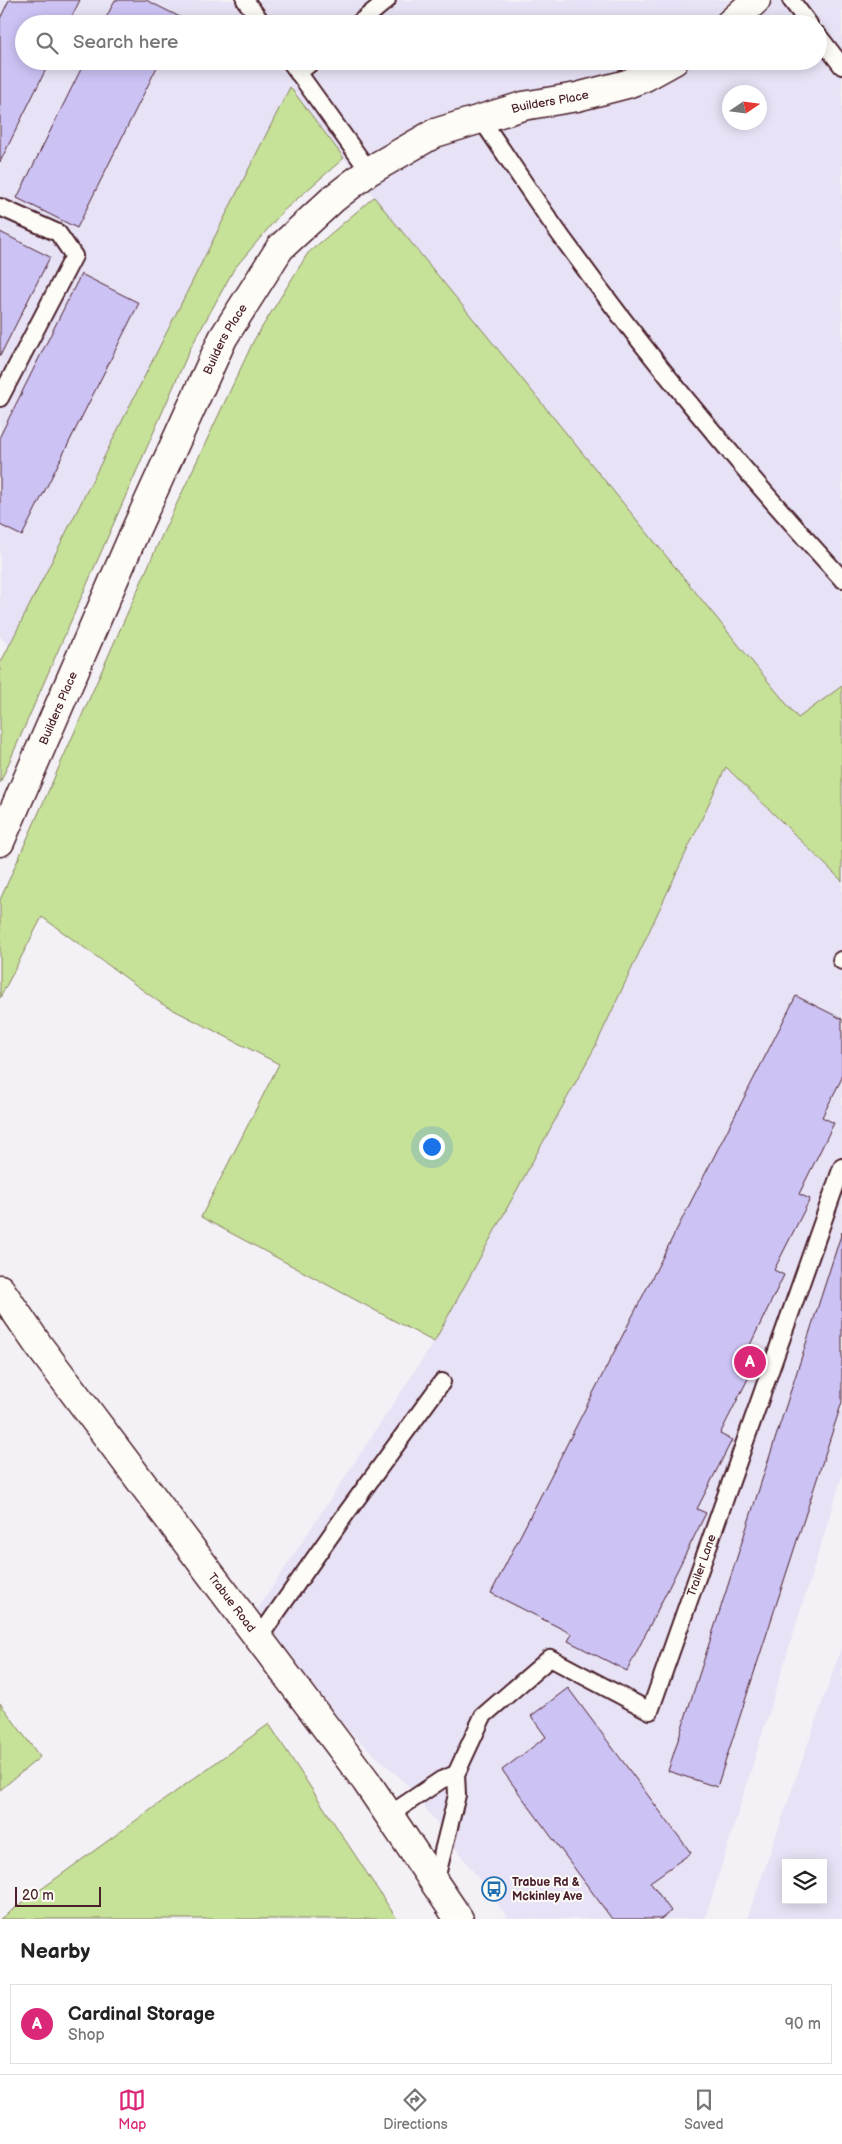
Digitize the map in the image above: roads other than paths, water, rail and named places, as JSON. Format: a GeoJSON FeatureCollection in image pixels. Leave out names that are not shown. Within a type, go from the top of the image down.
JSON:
{"type":"FeatureCollection","features":[{"type":"Feature","properties":{"kind":"street"},"geometry":{"type":"LineString","coordinates":[[739,15],[756,0]]}},
{"type":"Feature","properties":{"kind":"street","name":"Builders Place"},"geometry":{"type":"LineString","coordinates":[[0,842],[136,529],[223,338],[280,248],[333,199],[369,171],[435,133],[523,106],[577,97],[627,84],[645,78],[659,70]]}},
{"type":"Feature","properties":{"kind":"street","name":"Trabue Road"},"geometry":{"type":"LineString","coordinates":[[0,1289],[39,1346],[366,1781],[459,1919]]}},
{"type":"Feature","properties":{"kind":"lane"},"geometry":{"type":"LineString","coordinates":[[245,0],[256,15]]}},
{"type":"Feature","properties":{"kind":"lane"},"geometry":{"type":"LineString","coordinates":[[369,15],[387,0]]}},
{"type":"Feature","properties":{"kind":"lane"},"geometry":{"type":"LineString","coordinates":[[791,0],[802,15]]}},
{"type":"Feature","properties":{"kind":"lane"},"geometry":{"type":"LineString","coordinates":[[827,47],[842,66]]}},
{"type":"Feature","properties":{"kind":"lane"},"geometry":{"type":"LineString","coordinates":[[296,70],[369,171]]}},
{"type":"Feature","properties":{"kind":"lane"},"geometry":{"type":"LineString","coordinates":[[481,119],[568,246],[665,374],[769,500],[842,579]]}},
{"type":"Feature","properties":{"kind":"lane"},"geometry":{"type":"LineString","coordinates":[[0,208],[58,233],[74,256],[0,398]]}},
{"type":"Feature","properties":{"kind":"lane","name":"Trailer Lane"},"geometry":{"type":"LineString","coordinates":[[435,1883],[457,1795],[456,1774],[483,1716],[550,1658],[650,1711],[842,1168]]}},
{"type":"Feature","properties":{"kind":"lane"},"geometry":{"type":"LineString","coordinates":[[258,1639],[442,1382]]}},
{"type":"Feature","properties":{"kind":"lane"},"geometry":{"type":"LineString","coordinates":[[389,1815],[441,1780],[456,1774]]}},
{"type":"Feature","properties":{"kind":"place","name":"Cardinal Storage"},"geometry":{"type":"Point","coordinates":[750,1362]}},
{"type":"Feature","properties":{"kind":"place","name":"Trabue Rd & Mckinley Ave"},"geometry":{"type":"Point","coordinates":[494,1889]}}]}
